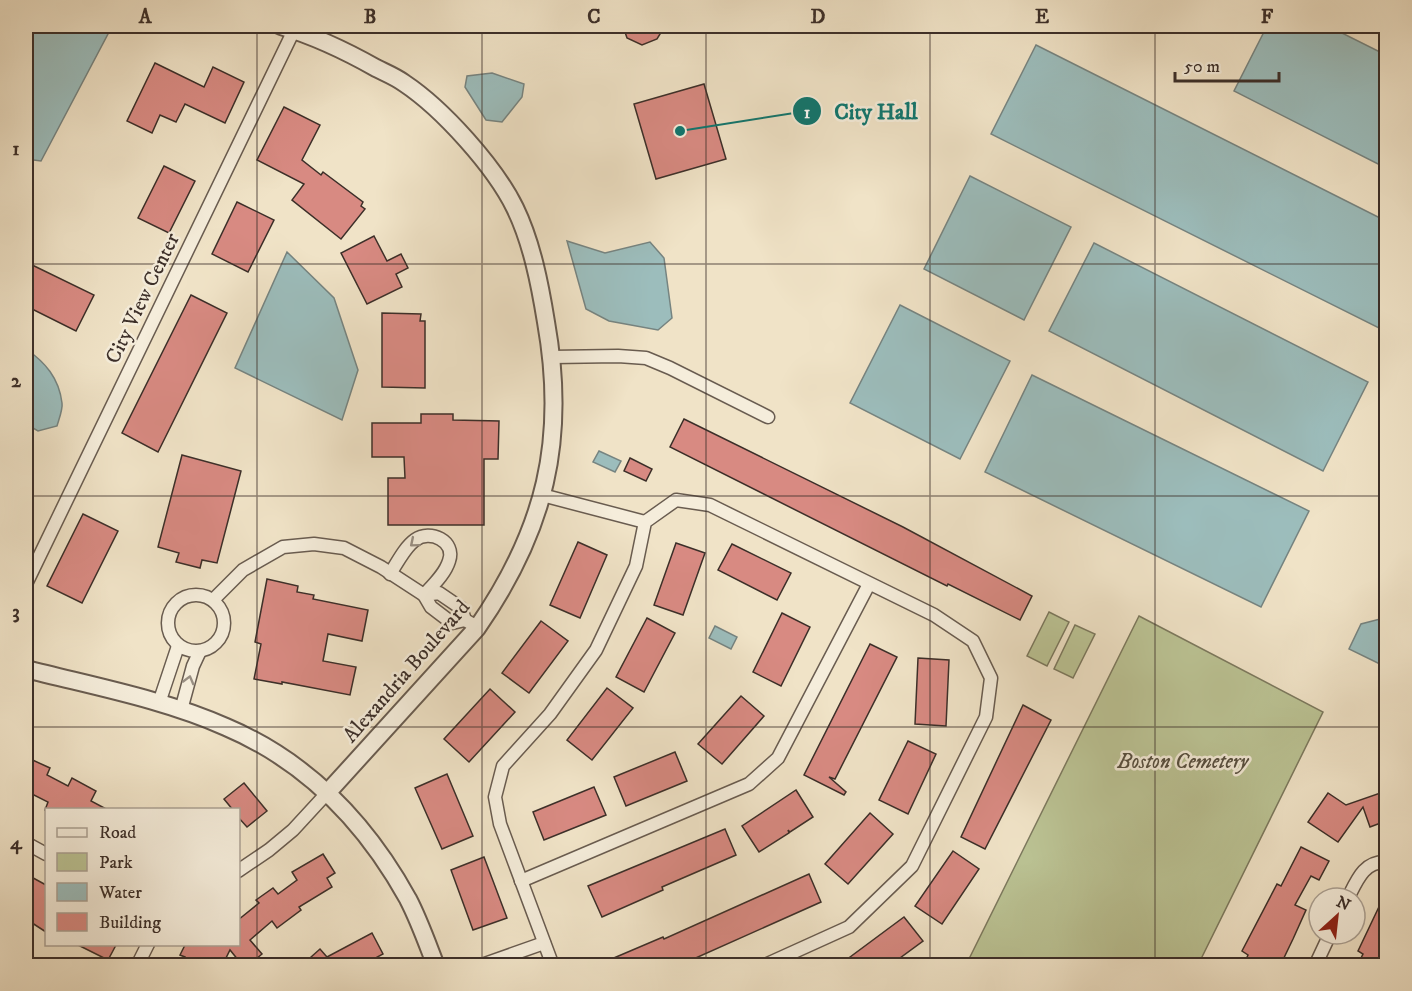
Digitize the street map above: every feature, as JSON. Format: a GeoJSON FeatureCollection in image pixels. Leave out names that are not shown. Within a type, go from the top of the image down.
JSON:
{"type":"FeatureCollection","features":[{"type":"Feature","properties":{"kind":"street","name":"Alexandria Boulevard"},"geometry":{"type":"LineString","coordinates":[[290,27],[349,53],[404,83],[438,111],[477,152],[515,208],[540,286],[552,357],[555,403],[551,449],[542,495],[516,564],[494,603],[471,624],[328,792]]}},
{"type":"Feature","properties":{"kind":"street","name":"City View Center"},"geometry":{"type":"LineString","coordinates":[[26,584],[290,27]]}},
{"type":"Feature","properties":{"kind":"street"},"geometry":{"type":"LineString","coordinates":[[552,357],[646,358],[768,417]]}},
{"type":"Feature","properties":{"kind":"street"},"geometry":{"type":"LineString","coordinates":[[542,495],[645,522]]}},
{"type":"Feature","properties":{"kind":"street"},"geometry":{"type":"LineString","coordinates":[[553,966],[500,824],[495,797],[503,766],[550,714],[596,650],[636,566],[645,522],[676,500],[710,506],[934,615],[973,641],[991,678],[986,717],[912,866],[849,927],[763,966]]}},
{"type":"Feature","properties":{"kind":"street"},"geometry":{"type":"LineString","coordinates":[[390,574],[415,540],[429,535],[443,540],[448,546],[451,557],[446,569],[424,595]]}},
{"type":"Feature","properties":{"kind":"street"},"geometry":{"type":"LineString","coordinates":[[213,600],[243,570],[283,547],[314,544],[344,548],[381,567],[424,595],[439,593],[461,608],[471,624]]}},
{"type":"Feature","properties":{"kind":"street"},"geometry":{"type":"LineString","coordinates":[[521,881],[748,784],[778,758],[869,584]]}},
{"type":"Feature","properties":{"kind":"street"},"geometry":{"type":"LineString","coordinates":[[192,595],[213,600],[224,619],[223,630],[218,640],[210,648],[200,651],[188,651],[178,646],[167,627],[168,616],[173,606],[181,598],[192,595]]}},
{"type":"Feature","properties":{"kind":"street"},"geometry":{"type":"LineString","coordinates":[[159,703],[178,646]]}},
{"type":"Feature","properties":{"kind":"street"},"geometry":{"type":"LineString","coordinates":[[181,710],[193,666],[200,651]]}},
{"type":"Feature","properties":{"kind":"street"},"geometry":{"type":"LineString","coordinates":[[26,669],[181,710],[251,738],[294,765],[328,792],[368,838],[408,900],[436,966]]}},
{"type":"Feature","properties":{"kind":"street"},"geometry":{"type":"LineString","coordinates":[[240,870],[293,830],[328,792]]}},
{"type":"Feature","properties":{"kind":"street"},"geometry":{"type":"LineString","coordinates":[[26,843],[45,853]]}},
{"type":"Feature","properties":{"kind":"street"},"geometry":{"type":"LineString","coordinates":[[1354,886],[1359,875],[1368,866],[1386,862]]}},
{"type":"Feature","properties":{"kind":"street"},"geometry":{"type":"LineString","coordinates":[[479,966],[544,943]]}},
{"type":"Feature","properties":{"kind":"street"},"geometry":{"type":"LineString","coordinates":[[137,966],[147,946]]}},
{"type":"Feature","properties":{"kind":"street"},"geometry":{"type":"LineString","coordinates":[[1315,966],[1324,946]]}},
{"type":"Feature","properties":{"kind":"green space"},"geometry":{"type":"Polygon","coordinates":[[[1049,612],[1069,622],[1047,666],[1027,656],[1049,612]]]}},
{"type":"Feature","properties":{"kind":"green space","name":"Boston Cemetery"},"geometry":{"type":"Polygon","coordinates":[[[1139,616],[1323,712],[1198,965],[966,965],[1139,616]]]}},
{"type":"Feature","properties":{"kind":"green space"},"geometry":{"type":"Polygon","coordinates":[[[1075,625],[1095,634],[1073,678],[1054,669],[1075,625]]]}},
{"type":"Feature","properties":{"kind":"water"},"geometry":{"type":"Polygon","coordinates":[[[26,26],[97,26],[109,32],[41,161],[26,159],[26,26]]]}},
{"type":"Feature","properties":{"kind":"water"},"geometry":{"type":"Polygon","coordinates":[[[1267,26],[1328,26],[1386,55],[1386,168],[1234,91],[1267,26]]]}},
{"type":"Feature","properties":{"kind":"water"},"geometry":{"type":"Polygon","coordinates":[[[1036,45],[1386,221],[1386,323],[1383,330],[991,134],[1036,45]]]}},
{"type":"Feature","properties":{"kind":"water"},"geometry":{"type":"Polygon","coordinates":[[[492,73],[524,84],[522,97],[502,122],[486,120],[465,87],[467,76],[492,73]]]}},
{"type":"Feature","properties":{"kind":"water"},"geometry":{"type":"Polygon","coordinates":[[[970,176],[1071,227],[1024,320],[924,269],[970,176]]]}},
{"type":"Feature","properties":{"kind":"water"},"geometry":{"type":"Polygon","coordinates":[[[567,241],[605,253],[650,242],[664,258],[672,318],[658,330],[609,321],[586,309],[567,241]]]}},
{"type":"Feature","properties":{"kind":"water"},"geometry":{"type":"Polygon","coordinates":[[[1094,243],[1368,382],[1323,471],[1049,331],[1094,243]]]}},
{"type":"Feature","properties":{"kind":"water"},"geometry":{"type":"Polygon","coordinates":[[[287,252],[334,298],[358,370],[342,420],[235,368],[287,252]]]}},
{"type":"Feature","properties":{"kind":"water"},"geometry":{"type":"Polygon","coordinates":[[[900,305],[1010,361],[960,459],[850,403],[900,305]]]}},
{"type":"Feature","properties":{"kind":"water"},"geometry":{"type":"Polygon","coordinates":[[[26,349],[45,365],[58,386],[62,405],[57,426],[38,431],[26,424],[26,349]]]}},
{"type":"Feature","properties":{"kind":"water"},"geometry":{"type":"Polygon","coordinates":[[[1032,375],[1309,511],[1261,607],[985,472],[1032,375]]]}},
{"type":"Feature","properties":{"kind":"water"},"geometry":{"type":"Polygon","coordinates":[[[599,451],[621,461],[615,472],[593,462],[599,451]]]}},
{"type":"Feature","properties":{"kind":"water"},"geometry":{"type":"Polygon","coordinates":[[[1380,619],[1386,622],[1386,667],[1349,649],[1361,624],[1380,619]]]}},
{"type":"Feature","properties":{"kind":"water"},"geometry":{"type":"Polygon","coordinates":[[[715,626],[737,637],[731,649],[709,638],[715,626]]]}},
{"type":"Feature","properties":{"kind":"building"},"geometry":{"type":"Polygon","coordinates":[[[623,26],[665,26],[657,39],[642,45],[627,38],[623,26]]]}},
{"type":"Feature","properties":{"kind":"building"},"geometry":{"type":"Polygon","coordinates":[[[155,63],[204,87],[213,67],[244,82],[225,123],[185,104],[176,122],[160,115],[152,133],[127,121],[155,63]]]}},
{"type":"Feature","properties":{"kind":"building"},"geometry":{"type":"Polygon","coordinates":[[[704,84],[726,159],[656,179],[634,104],[704,84]]]}},
{"type":"Feature","properties":{"kind":"building"},"geometry":{"type":"Polygon","coordinates":[[[284,107],[320,125],[302,160],[321,175],[323,172],[363,202],[361,206],[365,209],[341,239],[292,200],[304,184],[257,160],[284,107]]]}},
{"type":"Feature","properties":{"kind":"building"},"geometry":{"type":"Polygon","coordinates":[[[164,166],[195,181],[169,233],[138,218],[164,166]]]}},
{"type":"Feature","properties":{"kind":"building"},"geometry":{"type":"Polygon","coordinates":[[[237,202],[274,220],[248,272],[212,254],[237,202]]]}},
{"type":"Feature","properties":{"kind":"building"},"geometry":{"type":"Polygon","coordinates":[[[374,236],[387,261],[401,254],[408,268],[396,274],[402,287],[367,304],[341,253],[374,236]]]}},
{"type":"Feature","properties":{"kind":"building"},"geometry":{"type":"Polygon","coordinates":[[[26,262],[94,295],[76,331],[26,306],[26,262]]]}},
{"type":"Feature","properties":{"kind":"building"},"geometry":{"type":"Polygon","coordinates":[[[191,295],[227,313],[158,452],[122,433],[191,295]]]}},
{"type":"Feature","properties":{"kind":"building"},"geometry":{"type":"Polygon","coordinates":[[[382,313],[421,314],[420,321],[425,321],[425,388],[382,387],[382,313]]]}},
{"type":"Feature","properties":{"kind":"building"},"geometry":{"type":"Polygon","coordinates":[[[421,414],[453,414],[453,420],[499,421],[498,459],[484,459],[484,525],[388,525],[388,478],[405,478],[404,457],[372,457],[372,423],[421,423],[421,414]]]}},
{"type":"Feature","properties":{"kind":"building"},"geometry":{"type":"Polygon","coordinates":[[[684,419],[903,527],[1032,596],[1020,620],[948,584],[947,586],[670,447],[684,419]]]}},
{"type":"Feature","properties":{"kind":"building"},"geometry":{"type":"Polygon","coordinates":[[[182,455],[241,471],[217,563],[202,560],[200,568],[176,562],[179,553],[158,547],[182,455]]]}},
{"type":"Feature","properties":{"kind":"building"},"geometry":{"type":"Polygon","coordinates":[[[630,458],[652,469],[646,481],[624,471],[630,458]]]}},
{"type":"Feature","properties":{"kind":"building"},"geometry":{"type":"Polygon","coordinates":[[[83,514],[118,531],[82,603],[47,586],[83,514]]]}},
{"type":"Feature","properties":{"kind":"building"},"geometry":{"type":"Polygon","coordinates":[[[578,542],[607,555],[580,618],[550,605],[578,542]]]}},
{"type":"Feature","properties":{"kind":"building"},"geometry":{"type":"Polygon","coordinates":[[[676,543],[705,553],[683,615],[654,605],[676,543]]]}},
{"type":"Feature","properties":{"kind":"building"},"geometry":{"type":"Polygon","coordinates":[[[732,544],[791,573],[777,600],[718,570],[732,544]]]}},
{"type":"Feature","properties":{"kind":"building"},"geometry":{"type":"Polygon","coordinates":[[[267,579],[298,586],[297,592],[314,595],[313,599],[368,610],[362,641],[328,634],[323,661],[356,667],[350,695],[254,679],[261,644],[255,642],[267,579]]]}},
{"type":"Feature","properties":{"kind":"building"},"geometry":{"type":"Polygon","coordinates":[[[782,613],[810,627],[781,686],[753,672],[782,613]]]}},
{"type":"Feature","properties":{"kind":"building"},"geometry":{"type":"Polygon","coordinates":[[[647,618],[675,633],[644,692],[616,677],[647,618]]]}},
{"type":"Feature","properties":{"kind":"building"},"geometry":{"type":"Polygon","coordinates":[[[541,621],[568,641],[529,693],[502,673],[541,621]]]}},
{"type":"Feature","properties":{"kind":"building"},"geometry":{"type":"Polygon","coordinates":[[[870,644],[897,657],[835,779],[829,777],[846,792],[844,795],[804,775],[870,644]]]}},
{"type":"Feature","properties":{"kind":"building"},"geometry":{"type":"Polygon","coordinates":[[[918,658],[949,660],[946,726],[915,724],[918,658]]]}},
{"type":"Feature","properties":{"kind":"building"},"geometry":{"type":"Polygon","coordinates":[[[607,688],[633,708],[592,760],[567,740],[607,688]]]}},
{"type":"Feature","properties":{"kind":"building"},"geometry":{"type":"Polygon","coordinates":[[[490,689],[515,712],[469,762],[444,739],[490,689]]]}},
{"type":"Feature","properties":{"kind":"building"},"geometry":{"type":"Polygon","coordinates":[[[741,696],[764,716],[722,764],[698,744],[741,696]]]}},
{"type":"Feature","properties":{"kind":"building"},"geometry":{"type":"Polygon","coordinates":[[[1023,705],[1051,720],[985,849],[961,837],[1023,705]]]}},
{"type":"Feature","properties":{"kind":"building"},"geometry":{"type":"Polygon","coordinates":[[[908,741],[936,754],[908,814],[879,800],[908,741]]]}},
{"type":"Feature","properties":{"kind":"building"},"geometry":{"type":"Polygon","coordinates":[[[675,752],[687,781],[626,806],[614,777],[675,752]]]}},
{"type":"Feature","properties":{"kind":"building"},"geometry":{"type":"Polygon","coordinates":[[[26,757],[50,768],[47,775],[68,786],[72,778],[96,791],[91,801],[104,808],[46,808],[48,802],[26,791],[26,757]]]}},
{"type":"Feature","properties":{"kind":"building"},"geometry":{"type":"Polygon","coordinates":[[[447,774],[473,836],[442,849],[415,788],[447,774]]]}},
{"type":"Feature","properties":{"kind":"building"},"geometry":{"type":"Polygon","coordinates":[[[244,783],[267,811],[247,827],[240,819],[240,808],[231,808],[224,799],[244,783]]]}},
{"type":"Feature","properties":{"kind":"building"},"geometry":{"type":"Polygon","coordinates":[[[594,787],[606,815],[544,840],[533,812],[594,787]]]}},
{"type":"Feature","properties":{"kind":"building"},"geometry":{"type":"Polygon","coordinates":[[[796,790],[813,817],[790,832],[788,830],[789,833],[759,852],[742,826],[796,790]]]}},
{"type":"Feature","properties":{"kind":"building"},"geometry":{"type":"Polygon","coordinates":[[[1386,791],[1386,821],[1370,827],[1363,807],[1338,842],[1308,822],[1328,793],[1346,805],[1386,791]]]}},
{"type":"Feature","properties":{"kind":"building"},"geometry":{"type":"Polygon","coordinates":[[[870,813],[893,834],[848,884],[825,864],[870,813]]]}},
{"type":"Feature","properties":{"kind":"building"},"geometry":{"type":"Polygon","coordinates":[[[725,829],[736,855],[662,887],[663,890],[602,917],[588,886],[725,829]]]}},
{"type":"Feature","properties":{"kind":"building"},"geometry":{"type":"Polygon","coordinates":[[[1301,847],[1329,861],[1319,880],[1311,876],[1295,905],[1306,910],[1280,966],[1243,966],[1248,955],[1242,951],[1277,884],[1281,886],[1301,847]]]}},
{"type":"Feature","properties":{"kind":"building"},"geometry":{"type":"Polygon","coordinates":[[[953,851],[979,869],[942,924],[915,906],[953,851]]]}},
{"type":"Feature","properties":{"kind":"building"},"geometry":{"type":"Polygon","coordinates":[[[323,854],[335,873],[327,878],[332,887],[299,907],[301,910],[277,928],[272,921],[250,940],[262,954],[248,966],[243,966],[230,950],[222,966],[181,966],[185,957],[180,955],[184,946],[240,946],[240,918],[259,903],[256,900],[273,888],[278,894],[297,880],[292,872],[323,854]]]}},
{"type":"Feature","properties":{"kind":"building"},"geometry":{"type":"Polygon","coordinates":[[[484,857],[507,918],[473,930],[451,870],[484,857]]]}},
{"type":"Feature","properties":{"kind":"building"},"geometry":{"type":"Polygon","coordinates":[[[26,874],[45,884],[45,931],[26,919],[26,874]]]}},
{"type":"Feature","properties":{"kind":"building"},"geometry":{"type":"Polygon","coordinates":[[[809,874],[821,902],[689,961],[688,959],[673,966],[595,966],[663,937],[664,939],[809,874]]]}},
{"type":"Feature","properties":{"kind":"building"},"geometry":{"type":"Polygon","coordinates":[[[1386,892],[1386,966],[1366,966],[1359,962],[1363,954],[1358,951],[1360,946],[1367,946],[1367,932],[1386,892]]]}},
{"type":"Feature","properties":{"kind":"building"},"geometry":{"type":"Polygon","coordinates":[[[904,917],[923,941],[889,966],[838,966],[904,917]]]}},
{"type":"Feature","properties":{"kind":"building"},"geometry":{"type":"Polygon","coordinates":[[[372,933],[383,954],[361,966],[301,966],[320,949],[327,957],[372,933]]]}},
{"type":"Feature","properties":{"kind":"building"},"geometry":{"type":"Polygon","coordinates":[[[80,946],[115,946],[108,960],[80,946]]]}},
{"type":"Feature","properties":{"kind":"place","name":"City Hall"},"geometry":{"type":"Point","coordinates":[680,131]}}]}
